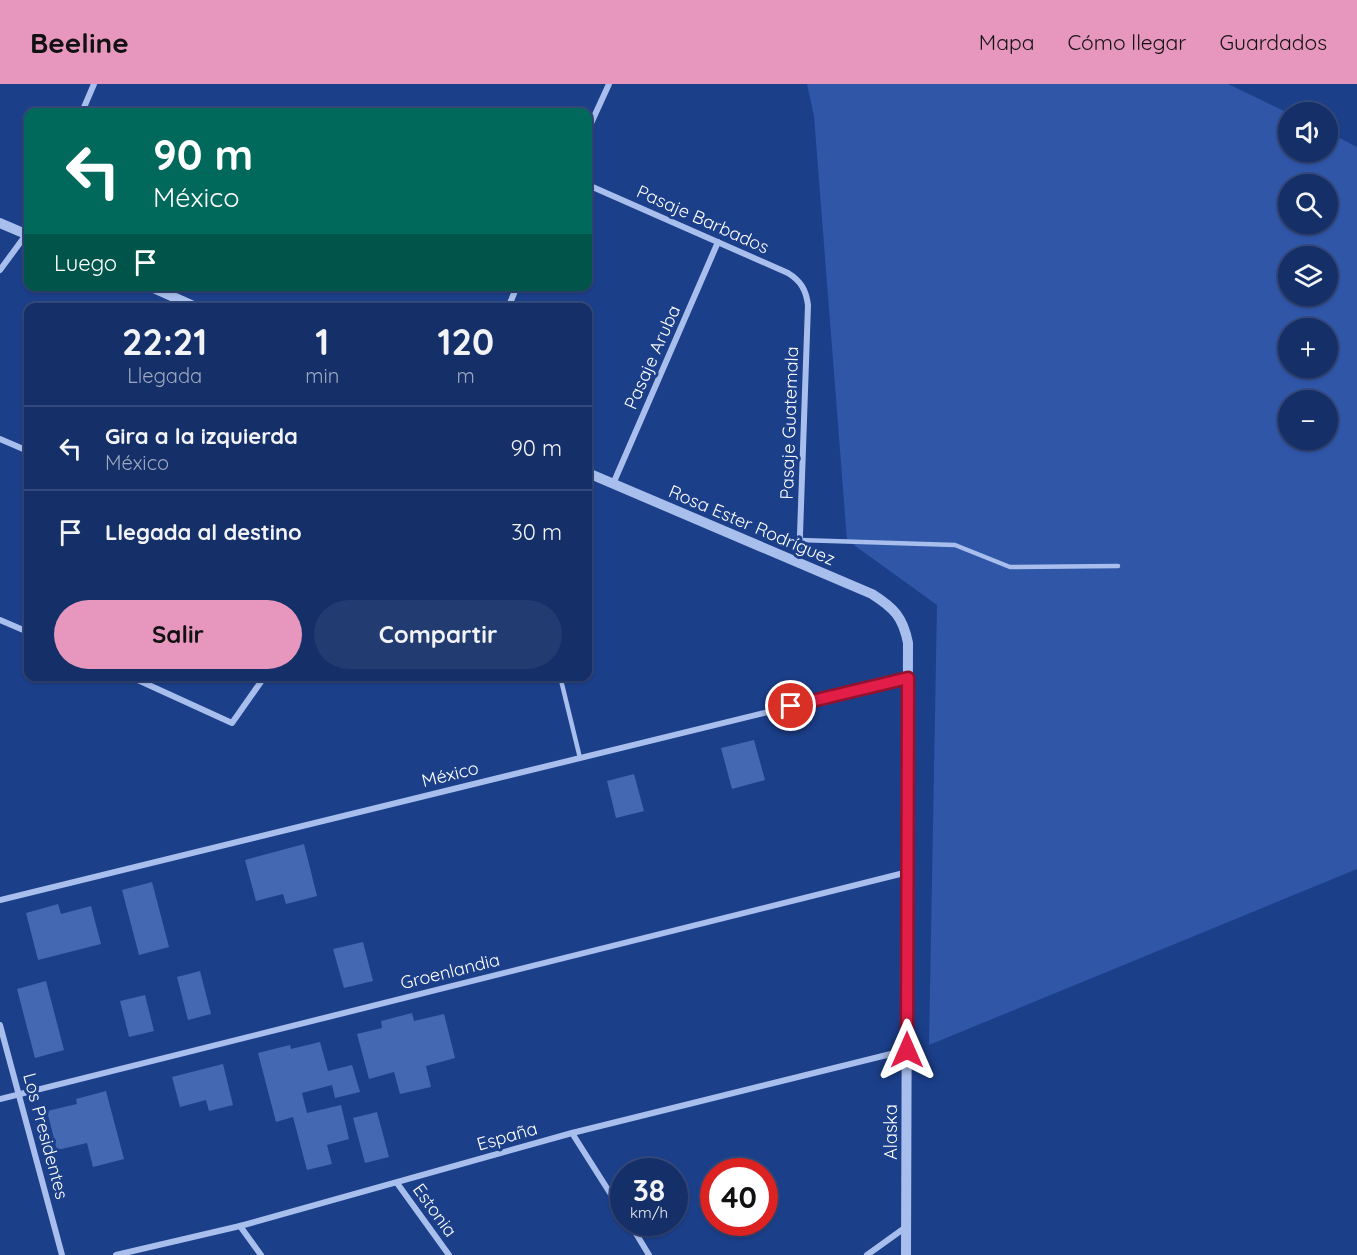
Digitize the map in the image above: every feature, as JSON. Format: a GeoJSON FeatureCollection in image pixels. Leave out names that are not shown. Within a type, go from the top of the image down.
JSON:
{"type":"FeatureCollection","features":[{"type":"Feature","properties":{"kind":"street"},"geometry":{"type":"LineString","coordinates":[[84,108],[94,84]]}},
{"type":"Feature","properties":{"kind":"street"},"geometry":{"type":"LineString","coordinates":[[592,121],[609,84]]}},
{"type":"Feature","properties":{"kind":"street","name":"Pasaje Barbados"},"geometry":{"type":"LineString","coordinates":[[592,187],[788,273],[803,285]]}},
{"type":"Feature","properties":{"kind":"street"},"geometry":{"type":"LineString","coordinates":[[0,223],[24,232]]}},
{"type":"Feature","properties":{"kind":"street"},"geometry":{"type":"LineString","coordinates":[[0,270],[24,239]]}},
{"type":"Feature","properties":{"kind":"street","name":"Pasaje Aruba"},"geometry":{"type":"LineString","coordinates":[[613,484],[718,242]]}},
{"type":"Feature","properties":{"kind":"street","name":"Pasaje Guatemala"},"geometry":{"type":"LineString","coordinates":[[799,563],[808,305],[803,285]]}},
{"type":"Feature","properties":{"kind":"street"},"geometry":{"type":"LineString","coordinates":[[160,291],[187,303]]}},
{"type":"Feature","properties":{"kind":"street"},"geometry":{"type":"LineString","coordinates":[[0,439],[24,449]]}},
{"type":"Feature","properties":{"kind":"street","name":"Rosa Ester Rodríguez"},"geometry":{"type":"LineString","coordinates":[[592,475],[872,594],[898,614]]}},
{"type":"Feature","properties":{"kind":"street","name":"Alaska"},"geometry":{"type":"LineString","coordinates":[[898,614],[908,643],[906,1255]]}},
{"type":"Feature","properties":{"kind":"street"},"geometry":{"type":"LineString","coordinates":[[0,620],[24,630]]}},
{"type":"Feature","properties":{"kind":"street","name":"México"},"geometry":{"type":"LineString","coordinates":[[0,900],[908,678]]}},
{"type":"Feature","properties":{"kind":"street"},"geometry":{"type":"LineString","coordinates":[[140,681],[232,723],[261,681]]}},
{"type":"Feature","properties":{"kind":"street","name":"Groenlandia"},"geometry":{"type":"LineString","coordinates":[[0,1099],[908,872]]}},
{"type":"Feature","properties":{"kind":"street","name":"Los Presidentes"},"geometry":{"type":"LineString","coordinates":[[0,1026],[62,1255]]}},
{"type":"Feature","properties":{"kind":"street","name":"España"},"geometry":{"type":"LineString","coordinates":[[116,1255],[240,1226],[572,1133],[907,1050]]}},
{"type":"Feature","properties":{"kind":"street"},"geometry":{"type":"LineString","coordinates":[[572,1133],[610,1193]]}},
{"type":"Feature","properties":{"kind":"street","name":"Estonia"},"geometry":{"type":"LineString","coordinates":[[397,1183],[448,1255]]}},
{"type":"Feature","properties":{"kind":"street"},"geometry":{"type":"LineString","coordinates":[[240,1226],[261,1255]]}},
{"type":"Feature","properties":{"kind":"street"},"geometry":{"type":"LineString","coordinates":[[867,1255],[906,1226]]}},
{"type":"Feature","properties":{"kind":"street"},"geometry":{"type":"LineString","coordinates":[[637,1236],[649,1255]]}},
{"type":"Feature","properties":{"kind":"lane"},"geometry":{"type":"LineString","coordinates":[[800,540],[955,545],[1010,567],[1118,566]]}},
{"type":"Feature","properties":{"kind":"lane"},"geometry":{"type":"LineString","coordinates":[[561,681],[580,758]]}},
{"type":"Feature","properties":{"kind":"shaded area"},"geometry":{"type":"Polygon","coordinates":[[[807,84],[1228,84],[1278,108],[1278,162],[1338,162],[1338,137],[1357,147],[1357,869],[929,1045],[937,605],[847,540],[814,116],[807,84]]]}},
{"type":"Feature","properties":{"kind":"building"},"geometry":{"type":"Polygon","coordinates":[[[754,740],[765,780],[732,789],[721,748],[754,740]]]}},
{"type":"Feature","properties":{"kind":"building"},"geometry":{"type":"Polygon","coordinates":[[[634,774],[644,811],[616,818],[607,781],[634,774]]]}},
{"type":"Feature","properties":{"kind":"building"},"geometry":{"type":"Polygon","coordinates":[[[304,844],[317,896],[286,904],[283,894],[256,901],[245,860],[304,844]]]}},
{"type":"Feature","properties":{"kind":"building"},"geometry":{"type":"Polygon","coordinates":[[[152,882],[169,947],[139,955],[122,890],[152,882]]]}},
{"type":"Feature","properties":{"kind":"building"},"geometry":{"type":"Polygon","coordinates":[[[58,904],[61,914],[91,906],[101,944],[38,960],[26,913],[58,904]]]}},
{"type":"Feature","properties":{"kind":"building"},"geometry":{"type":"Polygon","coordinates":[[[363,942],[373,981],[344,988],[333,949],[363,942]]]}},
{"type":"Feature","properties":{"kind":"building"},"geometry":{"type":"Polygon","coordinates":[[[200,971],[211,1014],[188,1020],[177,977],[200,971]]]}},
{"type":"Feature","properties":{"kind":"building"},"geometry":{"type":"Polygon","coordinates":[[[46,981],[64,1050],[35,1058],[17,989],[46,981]]]}},
{"type":"Feature","properties":{"kind":"building"},"geometry":{"type":"Polygon","coordinates":[[[145,995],[154,1031],[129,1037],[120,1001],[145,995]]]}},
{"type":"Feature","properties":{"kind":"building"},"geometry":{"type":"Polygon","coordinates":[[[412,1013],[414,1021],[444,1014],[455,1058],[426,1066],[431,1087],[400,1094],[394,1072],[369,1079],[357,1034],[382,1028],[381,1021],[412,1013]]]}},
{"type":"Feature","properties":{"kind":"building"},"geometry":{"type":"Polygon","coordinates":[[[320,1042],[328,1071],[352,1065],[360,1092],[335,1098],[332,1085],[302,1093],[307,1113],[341,1105],[349,1139],[327,1145],[332,1164],[307,1170],[293,1117],[276,1122],[258,1053],[290,1045],[291,1049],[320,1042]]]}},
{"type":"Feature","properties":{"kind":"building"},"geometry":{"type":"Polygon","coordinates":[[[223,1064],[233,1105],[209,1111],[206,1100],[180,1107],[172,1077],[223,1064]]]}},
{"type":"Feature","properties":{"kind":"building"},"geometry":{"type":"Polygon","coordinates":[[[106,1091],[124,1159],[93,1167],[87,1143],[57,1150],[47,1111],[77,1104],[76,1099],[106,1091]]]}},
{"type":"Feature","properties":{"kind":"building"},"geometry":{"type":"Polygon","coordinates":[[[377,1112],[389,1157],[365,1163],[353,1118],[377,1112]]]}},
{"type":"Feature","properties":{"kind":"route"},"geometry":{"type":"LineString","coordinates":[[791,706],[908,678],[907,1050]]}}]}
